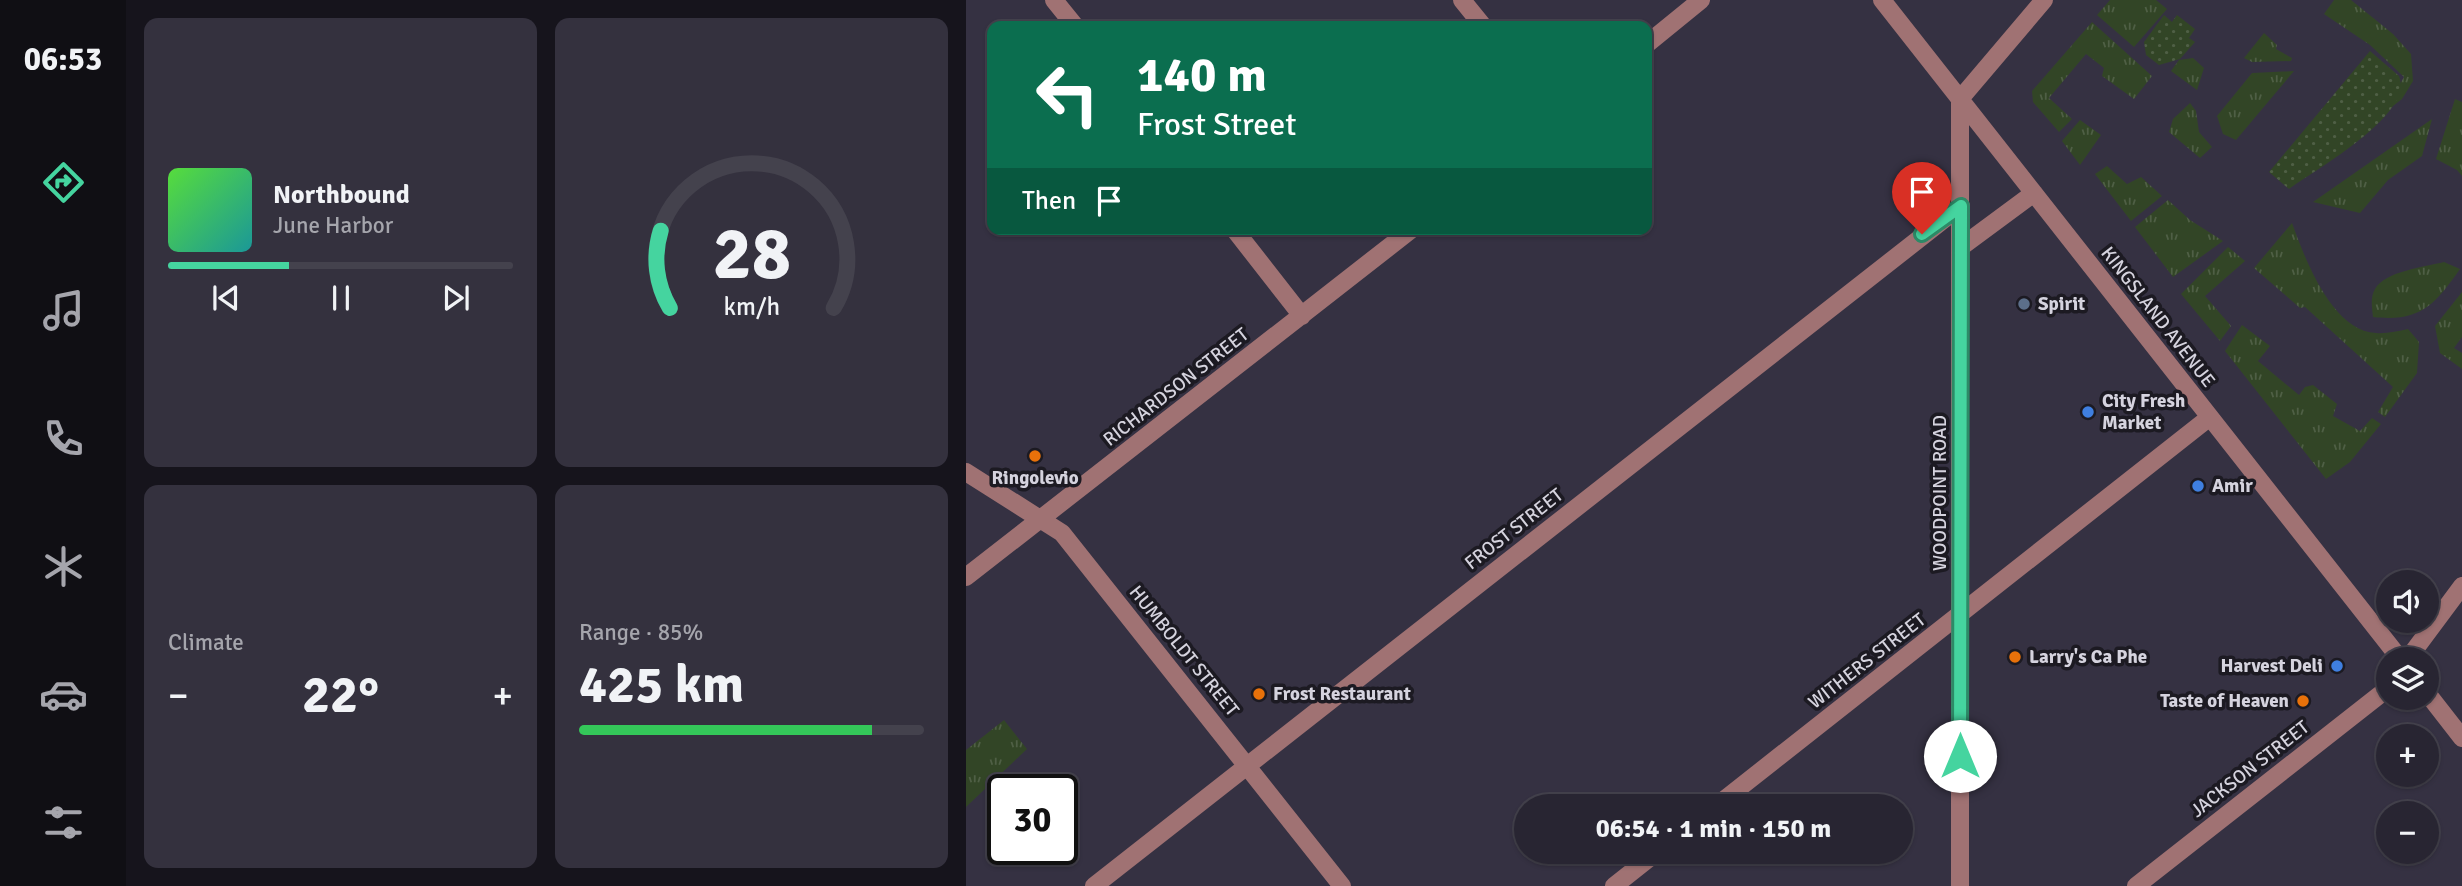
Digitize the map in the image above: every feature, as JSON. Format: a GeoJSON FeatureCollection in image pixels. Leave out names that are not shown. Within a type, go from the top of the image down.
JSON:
{"type":"FeatureCollection","features":[{"type":"Feature","properties":{"kind":"street"},"geometry":{"type":"LineString","coordinates":[[1054,0],[1071,21]]}},
{"type":"Feature","properties":{"kind":"street"},"geometry":{"type":"LineString","coordinates":[[1462,0],[1479,21]]}},
{"type":"Feature","properties":{"kind":"street"},"geometry":{"type":"LineString","coordinates":[[1652,40],[1701,0]]}},
{"type":"Feature","properties":{"kind":"street","name":"KINGSLAND AVENUE"},"geometry":{"type":"LineString","coordinates":[[1882,0],[2390,647]]}},
{"type":"Feature","properties":{"kind":"street"},"geometry":{"type":"LineString","coordinates":[[1960,99],[2043,0]]}},
{"type":"Feature","properties":{"kind":"street","name":"WOODPOINT ROAD"},"geometry":{"type":"LineString","coordinates":[[1960,99],[1960,886]]}},
{"type":"Feature","properties":{"kind":"street"},"geometry":{"type":"LineString","coordinates":[[1961,247],[2034,193]]}},
{"type":"Feature","properties":{"kind":"street","name":"FROST STREET"},"geometry":{"type":"LineString","coordinates":[[1094,886],[1961,206]]}},
{"type":"Feature","properties":{"kind":"street"},"geometry":{"type":"LineString","coordinates":[[1239,235],[1302,316]]}},
{"type":"Feature","properties":{"kind":"street","name":"RICHARDSON STREET"},"geometry":{"type":"LineString","coordinates":[[966,577],[1404,235]]}},
{"type":"Feature","properties":{"kind":"street","name":"WITHERS STREET"},"geometry":{"type":"LineString","coordinates":[[1732,794],[2210,417]]}},
{"type":"Feature","properties":{"kind":"street","name":"HUMBOLDT STREET"},"geometry":{"type":"LineString","coordinates":[[966,472],[1062,533],[1342,886]]}},
{"type":"Feature","properties":{"kind":"street"},"geometry":{"type":"LineString","coordinates":[[2417,647],[2462,586]]}},
{"type":"Feature","properties":{"kind":"street","name":"JACKSON STREET"},"geometry":{"type":"LineString","coordinates":[[2136,886],[2376,698]]}},
{"type":"Feature","properties":{"kind":"street"},"geometry":{"type":"LineString","coordinates":[[2439,709],[2462,737]]}},
{"type":"Feature","properties":{"kind":"street"},"geometry":{"type":"LineString","coordinates":[[1614,886],[1642,864]]}},
{"type":"Feature","properties":{"kind":"green space"},"geometry":{"type":"Polygon","coordinates":[[[2110,0],[2156,0],[2167,9],[2134,47],[2097,15],[2110,0]]]}},
{"type":"Feature","properties":{"kind":"green space"},"geometry":{"type":"Polygon","coordinates":[[[2334,0],[2351,0],[2393,34],[2411,54],[2413,81],[2402,99],[2356,135],[2396,91],[2404,77],[2370,45],[2324,14],[2334,0]]]}},
{"type":"Feature","properties":{"kind":"green space"},"geometry":{"type":"Polygon","coordinates":[[[2164,15],[2172,22],[2177,15],[2195,29],[2189,38],[2195,42],[2180,59],[2159,65],[2146,55],[2144,42],[2164,15]]]}},
{"type":"Feature","properties":{"kind":"green space"},"geometry":{"type":"Polygon","coordinates":[[[2092,22],[2152,76],[2134,99],[2102,76],[2104,68],[2086,54],[2049,98],[2072,119],[2059,132],[2033,102],[2032,91],[2092,22]]]}},
{"type":"Feature","properties":{"kind":"green space"},"geometry":{"type":"Polygon","coordinates":[[[2264,33],[2277,45],[2276,49],[2292,58],[2291,61],[2252,62],[2244,58],[2264,33]]]}},
{"type":"Feature","properties":{"kind":"green space"},"geometry":{"type":"Polygon","coordinates":[[[2370,51],[2399,76],[2400,91],[2392,107],[2360,139],[2289,189],[2269,172],[2370,51]]]}},
{"type":"Feature","properties":{"kind":"green space"},"geometry":{"type":"Polygon","coordinates":[[[2193,58],[2204,68],[2197,90],[2171,71],[2179,60],[2193,58]]]}},
{"type":"Feature","properties":{"kind":"green space"},"geometry":{"type":"Polygon","coordinates":[[[2294,71],[2236,140],[2223,134],[2217,116],[2252,73],[2294,71]]]}},
{"type":"Feature","properties":{"kind":"green space"},"geometry":{"type":"Polygon","coordinates":[[[2455,99],[2462,102],[2462,176],[2457,170],[2436,159],[2455,99]]]}},
{"type":"Feature","properties":{"kind":"green space"},"geometry":{"type":"Polygon","coordinates":[[[2190,103],[2196,111],[2199,132],[2212,147],[2200,158],[2169,132],[2173,119],[2190,103]]]}},
{"type":"Feature","properties":{"kind":"green space"},"geometry":{"type":"Polygon","coordinates":[[[2432,119],[2422,156],[2388,180],[2360,213],[2313,202],[2432,119]]]}},
{"type":"Feature","properties":{"kind":"green space"},"geometry":{"type":"Polygon","coordinates":[[[2080,120],[2101,135],[2080,165],[2062,141],[2080,120]]]}},
{"type":"Feature","properties":{"kind":"green space"},"geometry":{"type":"Polygon","coordinates":[[[2107,166],[2127,184],[2141,177],[2162,196],[2131,221],[2095,174],[2107,166]]]}},
{"type":"Feature","properties":{"kind":"green space"},"geometry":{"type":"Polygon","coordinates":[[[2168,200],[2190,220],[2223,241],[2173,277],[2135,227],[2168,200]]]}},
{"type":"Feature","properties":{"kind":"green space"},"geometry":{"type":"Polygon","coordinates":[[[2292,223],[2322,291],[2346,320],[2360,329],[2376,333],[2408,329],[2419,342],[2417,373],[2385,417],[2378,412],[2393,387],[2305,307],[2300,308],[2254,268],[2292,223]]]}},
{"type":"Feature","properties":{"kind":"green space"},"geometry":{"type":"Polygon","coordinates":[[[2228,247],[2245,261],[2205,296],[2231,326],[2220,341],[2181,294],[2228,247]]]}},
{"type":"Feature","properties":{"kind":"green space"},"geometry":{"type":"Polygon","coordinates":[[[2444,262],[2460,269],[2442,293],[2424,309],[2403,317],[2373,317],[2372,295],[2380,283],[2396,274],[2444,262]]]}},
{"type":"Feature","properties":{"kind":"green space"},"geometry":{"type":"Polygon","coordinates":[[[2462,292],[2462,337],[2454,348],[2462,353],[2462,369],[2440,353],[2435,326],[2462,292]]]}},
{"type":"Feature","properties":{"kind":"green space"},"geometry":{"type":"Polygon","coordinates":[[[2242,325],[2270,346],[2258,361],[2299,395],[2305,387],[2313,385],[2337,404],[2333,416],[2360,431],[2372,418],[2381,424],[2350,462],[2326,479],[2225,351],[2242,325]]]}},
{"type":"Feature","properties":{"kind":"green space"},"geometry":{"type":"Polygon","coordinates":[[[1004,720],[1027,749],[1001,774],[987,774],[987,787],[966,807],[966,750],[1004,720]]]}},
{"type":"Feature","properties":{"kind":"place","name":"Spirit"},"geometry":{"type":"Point","coordinates":[2024,304]}},
{"type":"Feature","properties":{"kind":"place","name":"City Fresh Market"},"geometry":{"type":"Point","coordinates":[2088,412]}},
{"type":"Feature","properties":{"kind":"place","name":"Ringolevio"},"geometry":{"type":"Point","coordinates":[1035,456]}},
{"type":"Feature","properties":{"kind":"place","name":"Amir"},"geometry":{"type":"Point","coordinates":[2198,486]}},
{"type":"Feature","properties":{"kind":"place","name":"Larry's Ca Phe"},"geometry":{"type":"Point","coordinates":[2015,657]}},
{"type":"Feature","properties":{"kind":"place","name":"Harvest Deli"},"geometry":{"type":"Point","coordinates":[2337,666]}},
{"type":"Feature","properties":{"kind":"place","name":"Frost Restaurant"},"geometry":{"type":"Point","coordinates":[1259,694]}},
{"type":"Feature","properties":{"kind":"place","name":"Taste of Heaven"},"geometry":{"type":"Point","coordinates":[2303,701]}},
{"type":"Feature","properties":{"kind":"route"},"geometry":{"type":"LineString","coordinates":[[1922,234],[1961,206],[1960,756]]}}]}
